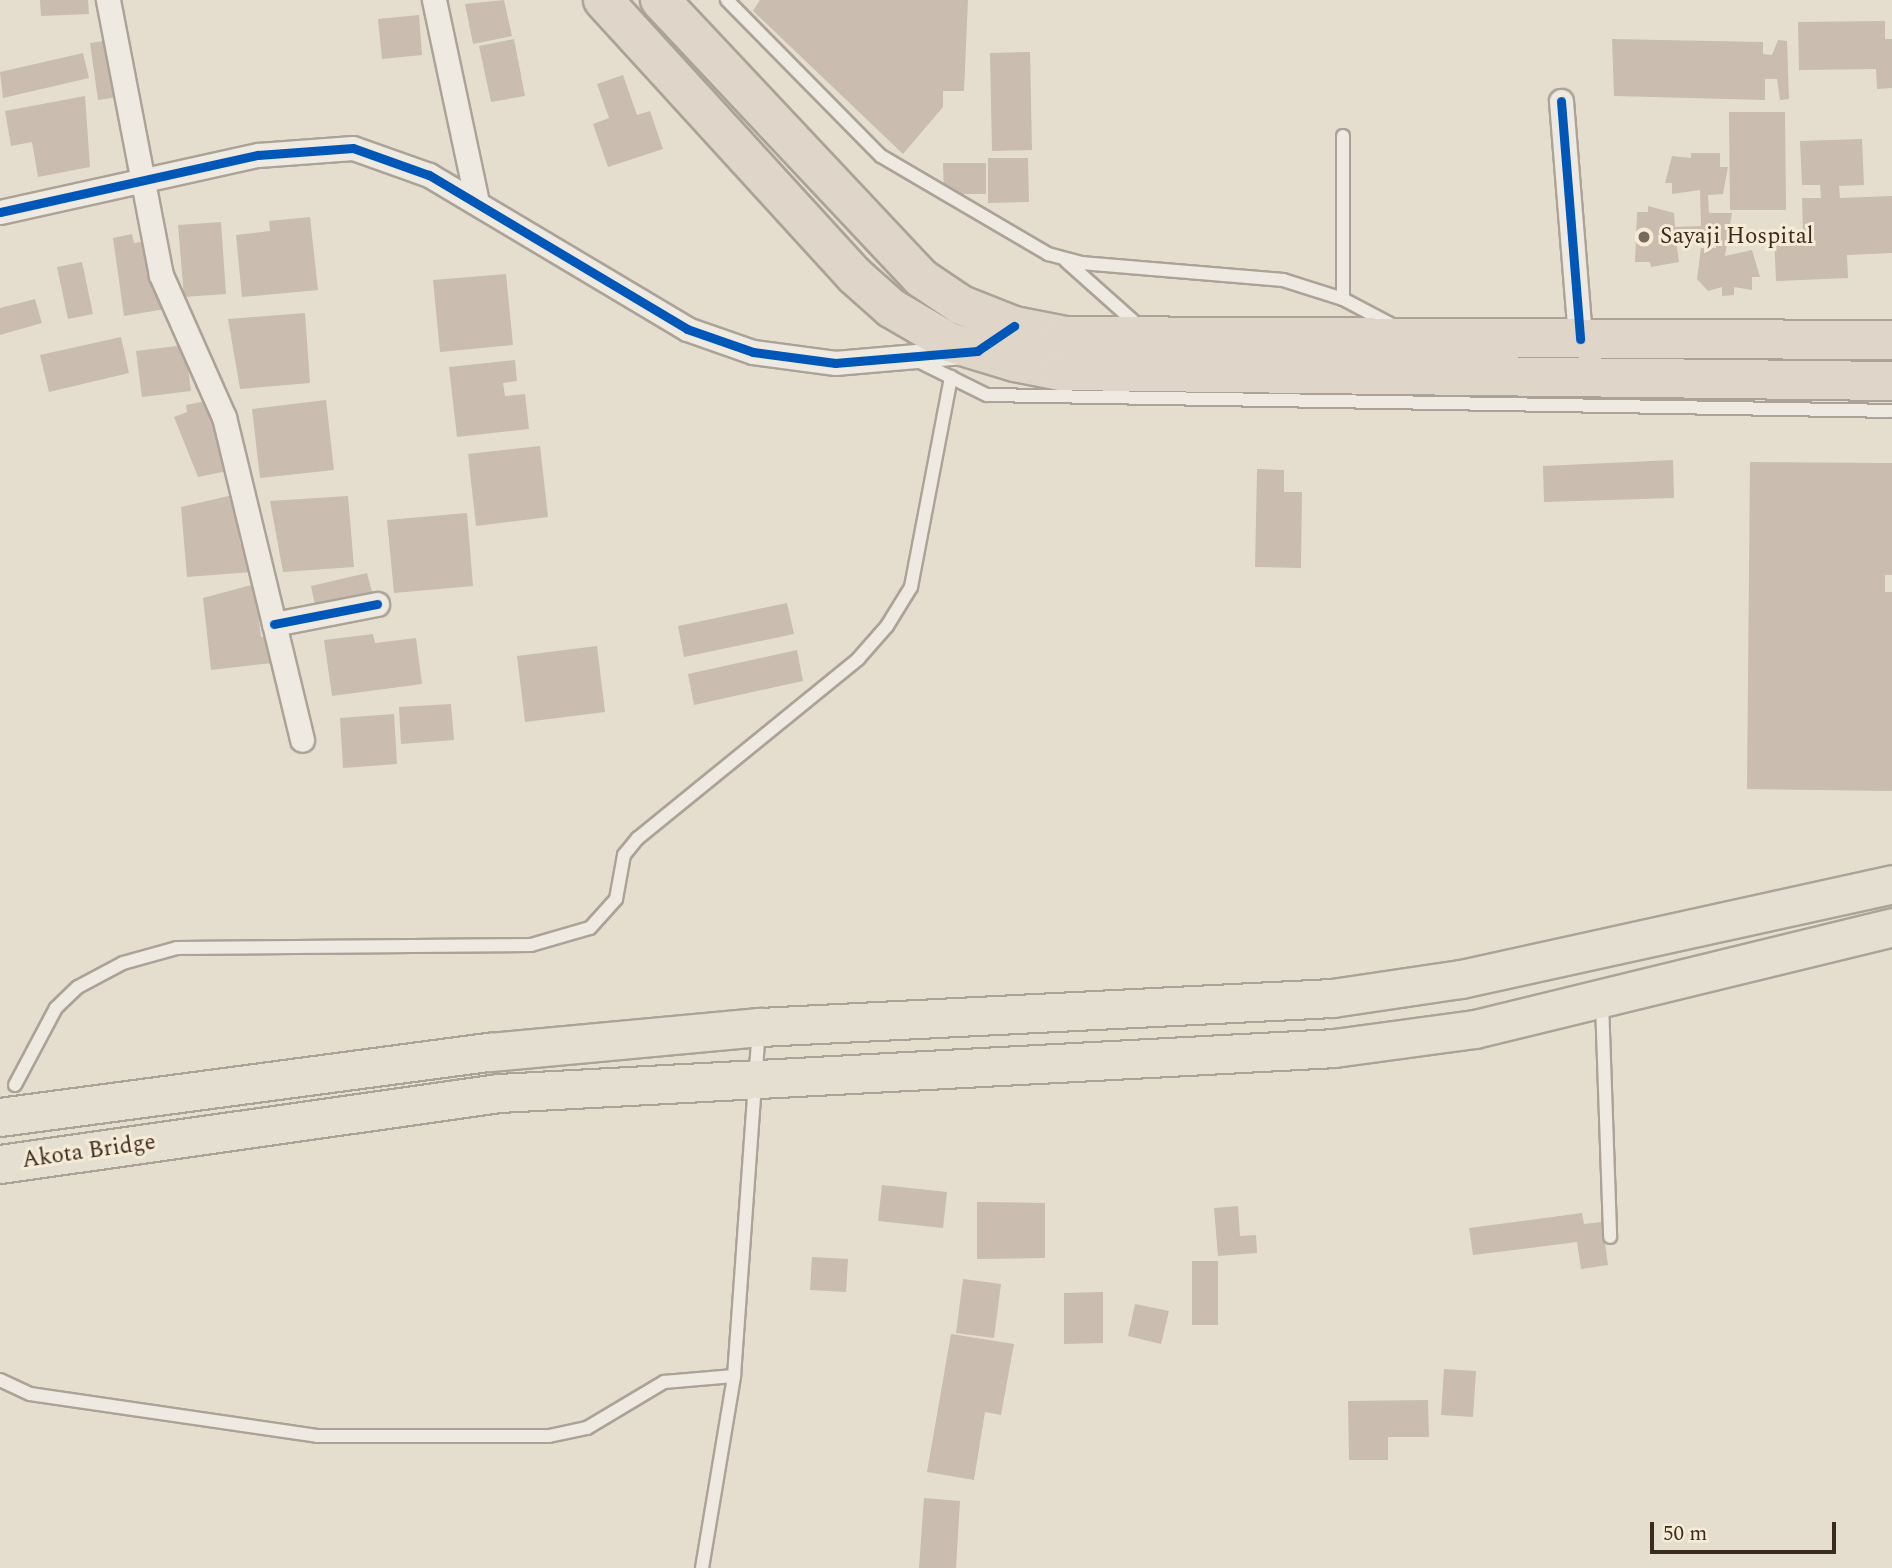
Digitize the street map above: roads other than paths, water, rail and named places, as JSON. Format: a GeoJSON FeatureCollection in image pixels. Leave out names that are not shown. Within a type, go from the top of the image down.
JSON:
{"type":"FeatureCollection","features":[{"type":"Feature","properties":{"kind":"highway"},"geometry":{"type":"LineString","coordinates":[[603,0],[854,275],[891,308],[949,342],[977,351],[1061,371],[1892,381]]}},
{"type":"Feature","properties":{"kind":"highway"},"geometry":{"type":"LineString","coordinates":[[660,0],[921,278],[961,305],[1014,326],[1065,336],[1892,340]]}},
{"type":"Feature","properties":{"kind":"main road"},"geometry":{"type":"LineString","coordinates":[[8,1101],[170,1095],[490,1052],[760,1027],[1332,998],[1461,979],[1892,884]]}},
{"type":"Feature","properties":{"kind":"main road","name":"Akota Bridge"},"geometry":{"type":"LineString","coordinates":[[0,1164],[499,1093],[757,1075],[1334,1048],[1475,1029],[1892,927]]}},
{"type":"Feature","properties":{"kind":"street"},"geometry":{"type":"LineString","coordinates":[[108,0],[138,181],[161,275],[224,417],[302,740]]}},
{"type":"Feature","properties":{"kind":"street"},"geometry":{"type":"LineString","coordinates":[[434,0],[477,202]]}},
{"type":"Feature","properties":{"kind":"street"},"geometry":{"type":"LineString","coordinates":[[1561,101],[1580,339]]}},
{"type":"Feature","properties":{"kind":"street"},"geometry":{"type":"LineString","coordinates":[[0,212],[258,155],[353,148],[429,175],[687,329],[753,352],[835,363],[977,351],[1014,326]]}},
{"type":"Feature","properties":{"kind":"street"},"geometry":{"type":"LineString","coordinates":[[274,624],[377,604]]}},
{"type":"Feature","properties":{"kind":"lane"},"geometry":{"type":"LineString","coordinates":[[727,0],[881,156],[1008,234],[1063,259],[1150,337]]}},
{"type":"Feature","properties":{"kind":"lane"},"geometry":{"type":"LineString","coordinates":[[1343,136],[1343,299]]}},
{"type":"Feature","properties":{"kind":"lane"},"geometry":{"type":"LineString","coordinates":[[1063,259],[1283,280],[1343,299],[1416,338]]}},
{"type":"Feature","properties":{"kind":"lane"},"geometry":{"type":"LineString","coordinates":[[908,356],[987,396],[1892,411]]}},
{"type":"Feature","properties":{"kind":"lane"},"geometry":{"type":"LineString","coordinates":[[8,1101],[57,1008],[78,987],[122,963],[166,951],[531,945],[590,928],[616,899],[625,855],[638,838],[858,659],[887,626],[911,587],[951,377]]}},
{"type":"Feature","properties":{"kind":"lane"},"geometry":{"type":"LineString","coordinates":[[1602,999],[1610,1237]]}},
{"type":"Feature","properties":{"kind":"lane"},"geometry":{"type":"LineString","coordinates":[[702,1568],[734,1376],[760,1027]]}},
{"type":"Feature","properties":{"kind":"lane"},"geometry":{"type":"LineString","coordinates":[[0,1380],[30,1394],[317,1436],[522,1436],[587,1428],[664,1382],[734,1376]]}},
{"type":"Feature","properties":{"kind":"place","name":"Sayaji Hospital"},"geometry":{"type":"Point","coordinates":[1644,237]}}]}
